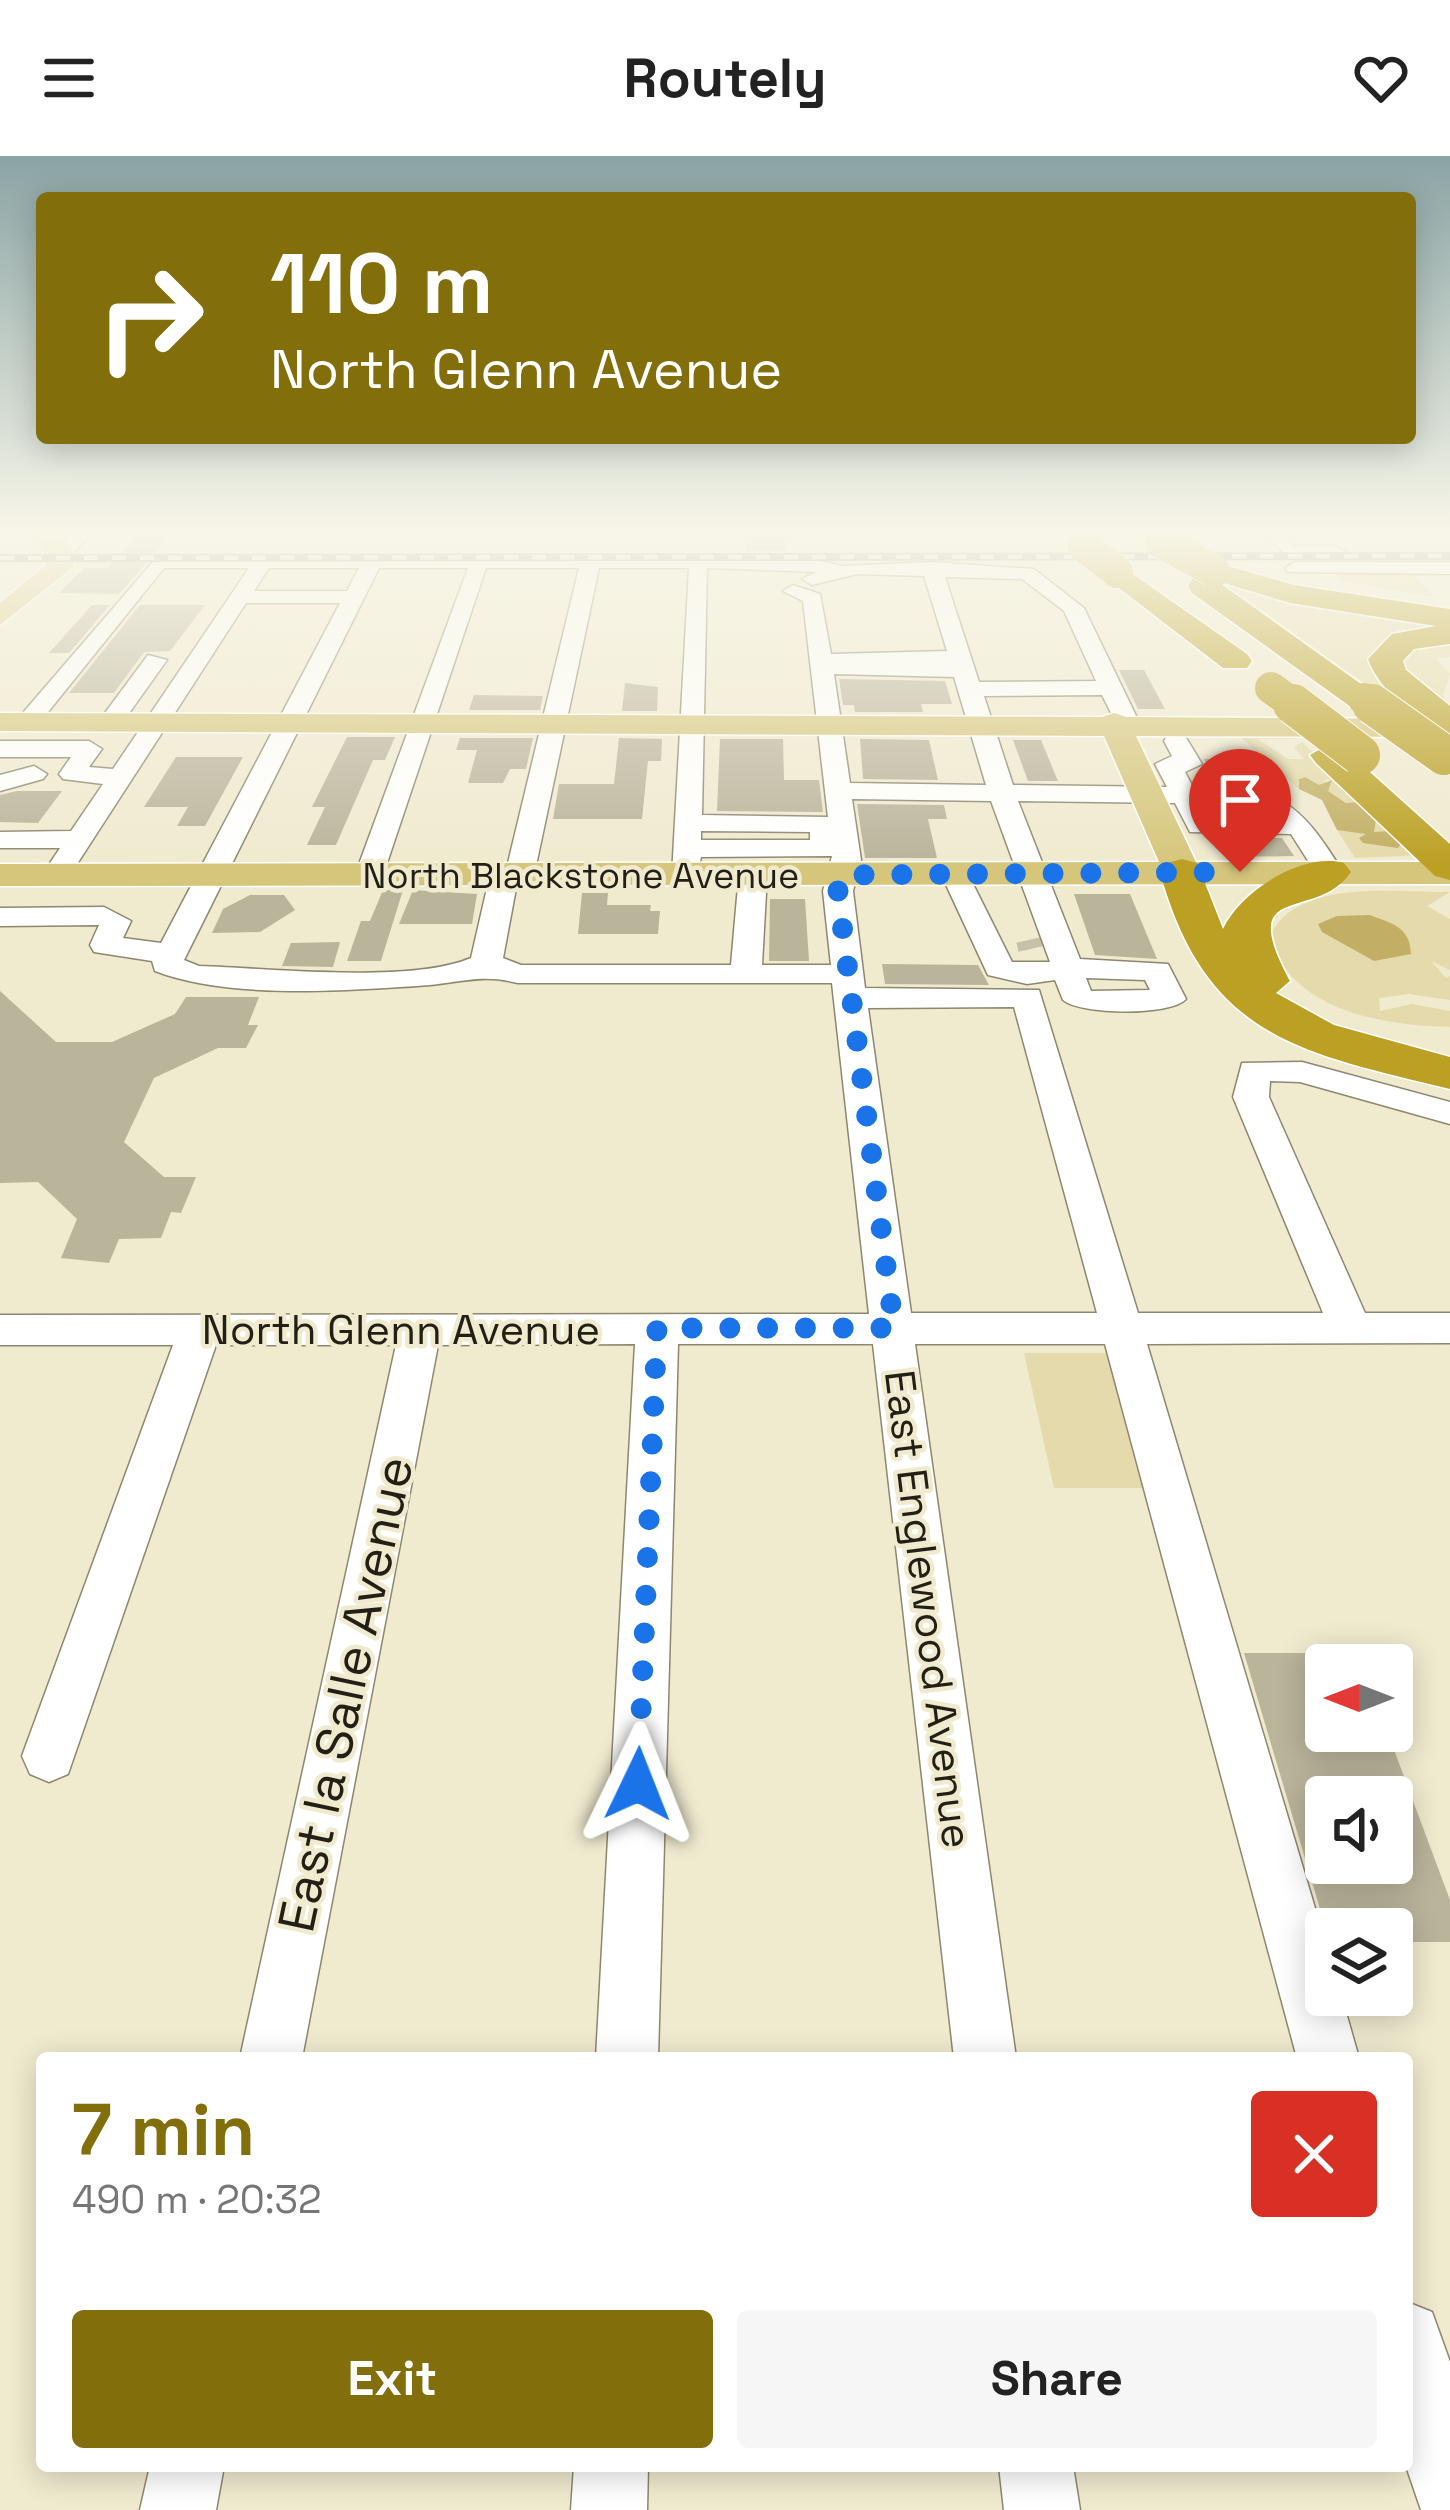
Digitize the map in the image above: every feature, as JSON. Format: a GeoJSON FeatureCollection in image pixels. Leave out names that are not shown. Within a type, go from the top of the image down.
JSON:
{"type":"FeatureCollection","features":[{"type":"Feature","properties":{"kind":"highway"},"geometry":{"type":"LineString","coordinates":[[1200,645],[1344,755],[1445,853]]}},
{"type":"Feature","properties":{"kind":"highway"},"geometry":{"type":"LineString","coordinates":[[1294,645],[1364,699],[1448,742]]}},
{"type":"Feature","properties":{"kind":"highway"},"geometry":{"type":"LineString","coordinates":[[1398,645],[1388,652],[1385,666],[1420,700],[1448,742]]}},
{"type":"Feature","properties":{"kind":"highway"},"geometry":{"type":"LineString","coordinates":[[1226,817],[1235,948],[1266,981],[1310,1009],[1350,1024],[1450,1038]]}},
{"type":"Feature","properties":{"kind":"highway"},"geometry":{"type":"LineString","coordinates":[[1226,817],[1188,902],[1222,972],[1246,999],[1278,1021],[1325,1041],[1450,1073]]}},
{"type":"Feature","properties":{"kind":"highway"},"geometry":{"type":"LineString","coordinates":[[1266,981],[1244,940],[1249,919],[1270,901],[1329,872]]}},
{"type":"Feature","properties":{"kind":"main road"},"geometry":{"type":"LineString","coordinates":[[16,733],[119,710],[158,721],[829,722],[980,722],[1117,711],[1448,742]]}},
{"type":"Feature","properties":{"kind":"main road"},"geometry":{"type":"LineString","coordinates":[[1117,711],[1154,810],[1226,817]]}},
{"type":"Feature","properties":{"kind":"main road","name":"North Blackstone Avenue"},"geometry":{"type":"LineString","coordinates":[[0,875],[512,875],[687,849],[753,875],[1030,874],[1226,817],[1329,872],[1445,853]]}},
{"type":"Feature","properties":{"kind":"street"},"geometry":{"type":"LineString","coordinates":[[72,774],[89,749],[16,733],[89,645]]}},
{"type":"Feature","properties":{"kind":"street"},"geometry":{"type":"LineString","coordinates":[[56,875],[209,645]]}},
{"type":"Feature","properties":{"kind":"street"},"geometry":{"type":"LineString","coordinates":[[168,959],[334,645]]}},
{"type":"Feature","properties":{"kind":"street"},"geometry":{"type":"LineString","coordinates":[[369,875],[449,645]]}},
{"type":"Feature","properties":{"kind":"street"},"geometry":{"type":"LineString","coordinates":[[0,917],[104,916],[116,921],[105,945],[114,951],[168,959],[195,975],[441,977],[476,973],[486,963],[512,875],[572,645]]}},
{"type":"Feature","properties":{"kind":"street"},"geometry":{"type":"LineString","coordinates":[[695,645],[687,849],[825,849],[832,824]]}},
{"type":"Feature","properties":{"kind":"street","name":"East Englewood Avenue"},"geometry":{"type":"LineString","coordinates":[[819,645],[839,791],[832,824],[843,875],[838,891],[849,986],[984,2052]]}},
{"type":"Feature","properties":{"kind":"street"},"geometry":{"type":"LineString","coordinates":[[956,645],[1030,874],[1043,946]]}},
{"type":"Feature","properties":{"kind":"street"},"geometry":{"type":"LineString","coordinates":[[1089,645],[1117,711]]}},
{"type":"Feature","properties":{"kind":"street"},"geometry":{"type":"LineString","coordinates":[[62,698],[119,710],[151,666],[190,673]]}},
{"type":"Feature","properties":{"kind":"street"},"geometry":{"type":"LineString","coordinates":[[964,672],[1117,711]]}},
{"type":"Feature","properties":{"kind":"street"},"geometry":{"type":"LineString","coordinates":[[1176,741],[1189,764],[1168,764],[1226,817]]}},
{"type":"Feature","properties":{"kind":"street"},"geometry":{"type":"LineString","coordinates":[[0,779],[34,774],[121,777]]}},
{"type":"Feature","properties":{"kind":"street"},"geometry":{"type":"LineString","coordinates":[[839,791],[1002,792],[1226,817],[1267,796],[1291,811],[1329,872]]}},
{"type":"Feature","properties":{"kind":"street"},"geometry":{"type":"LineString","coordinates":[[0,840],[80,839]]}},
{"type":"Feature","properties":{"kind":"street"},"geometry":{"type":"LineString","coordinates":[[955,874],[999,968],[1043,946]]}},
{"type":"Feature","properties":{"kind":"street"},"geometry":{"type":"LineString","coordinates":[[746,973],[753,875]]}},
{"type":"Feature","properties":{"kind":"street"},"geometry":{"type":"LineString","coordinates":[[977,924],[1043,946]]}},
{"type":"Feature","properties":{"kind":"street"},"geometry":{"type":"LineString","coordinates":[[486,963],[518,974],[746,973],[849,986],[1028,997],[1326,2052]]}},
{"type":"Feature","properties":{"kind":"street"},"geometry":{"type":"LineString","coordinates":[[1351,1328],[1251,1097],[1254,1070],[1302,1072],[1450,1113]]}},
{"type":"Feature","properties":{"kind":"street"},"geometry":{"type":"LineString","coordinates":[[628,2052],[657,1328]]}},
{"type":"Feature","properties":{"kind":"street","name":"North Glenn Avenue"},"geometry":{"type":"LineString","coordinates":[[0,1330],[1450,1328]]}},
{"type":"Feature","properties":{"kind":"street"},"geometry":{"type":"LineString","coordinates":[[49,1756],[200,1329]]}},
{"type":"Feature","properties":{"kind":"street","name":"East la Salle Avenue"},"geometry":{"type":"LineString","coordinates":[[272,2052],[420,1330]]}},
{"type":"Feature","properties":{"kind":"street"},"geometry":{"type":"LineString","coordinates":[[1413,2358],[1450,2489]]}},
{"type":"Feature","properties":{"kind":"street"},"geometry":{"type":"LineString","coordinates":[[178,2510],[186,2472]]}},
{"type":"Feature","properties":{"kind":"street"},"geometry":{"type":"LineString","coordinates":[[609,2510],[611,2472]]}},
{"type":"Feature","properties":{"kind":"street"},"geometry":{"type":"LineString","coordinates":[[1037,2472],[1042,2510]]}},
{"type":"Feature","properties":{"kind":"shaded area"},"geometry":{"type":"Polygon","coordinates":[[[1310,645],[1398,645],[1406,697],[1368,686],[1310,645]]]}},
{"type":"Feature","properties":{"kind":"shaded area"},"geometry":{"type":"Polygon","coordinates":[[[1450,645],[1450,657],[1436,658],[1450,674],[1443,695],[1450,712],[1401,667],[1412,650],[1450,645]]]}},
{"type":"Feature","properties":{"kind":"shaded area"},"geometry":{"type":"Polygon","coordinates":[[[1239,736],[1294,736],[1297,739],[1258,739],[1288,759],[1304,759],[1294,747],[1302,742],[1422,855],[1355,858],[1337,830],[1372,832],[1365,814],[1326,790],[1332,780],[1326,779],[1322,787],[1305,777],[1299,779],[1299,789],[1239,736]]]}},
{"type":"Feature","properties":{"kind":"shaded area"},"geometry":{"type":"Polygon","coordinates":[[[1305,777],[1319,785],[1332,780],[1328,791],[1346,803],[1359,802],[1376,819],[1374,832],[1388,831],[1404,839],[1398,848],[1363,843],[1359,838],[1366,834],[1337,830],[1322,800],[1299,789],[1299,779],[1305,777]]]}},
{"type":"Feature","properties":{"kind":"shaded area"},"geometry":{"type":"Polygon","coordinates":[[[1376,891],[1450,892],[1427,906],[1450,919],[1450,970],[1431,961],[1446,978],[1450,976],[1450,1000],[1409,994],[1379,998],[1380,1011],[1412,1004],[1450,1011],[1450,1027],[1396,1023],[1319,998],[1281,963],[1269,939],[1282,919],[1323,897],[1376,891]]]}},
{"type":"Feature","properties":{"kind":"shaded area"},"geometry":{"type":"Polygon","coordinates":[[[1370,915],[1403,931],[1411,954],[1374,961],[1322,932],[1318,924],[1337,916],[1370,915]]]}},
{"type":"Feature","properties":{"kind":"shaded area"},"geometry":{"type":"Polygon","coordinates":[[[1024,1353],[1109,1353],[1146,1488],[1054,1488],[1024,1353]]]}},
{"type":"Feature","properties":{"kind":"building"},"geometry":{"type":"Polygon","coordinates":[[[56,645],[76,645],[69,653],[49,653],[56,645]]]}},
{"type":"Feature","properties":{"kind":"building"},"geometry":{"type":"Polygon","coordinates":[[[108,645],[175,645],[170,651],[144,652],[114,693],[69,693],[108,645]]]}},
{"type":"Feature","properties":{"kind":"building"},"geometry":{"type":"Polygon","coordinates":[[[1119,670],[1144,670],[1165,709],[1138,709],[1119,670]]]}},
{"type":"Feature","properties":{"kind":"building"},"geometry":{"type":"Polygon","coordinates":[[[839,679],[945,681],[952,704],[921,704],[923,712],[855,712],[854,705],[843,705],[839,679]]]}},
{"type":"Feature","properties":{"kind":"building"},"geometry":{"type":"Polygon","coordinates":[[[625,683],[658,687],[657,711],[622,711],[625,683]]]}},
{"type":"Feature","properties":{"kind":"building"},"geometry":{"type":"Polygon","coordinates":[[[474,695],[543,696],[540,710],[469,710],[474,695]]]}},
{"type":"Feature","properties":{"kind":"building"},"geometry":{"type":"Polygon","coordinates":[[[347,737],[395,737],[385,760],[373,760],[336,845],[307,845],[325,807],[312,807],[347,737]]]}},
{"type":"Feature","properties":{"kind":"building"},"geometry":{"type":"Polygon","coordinates":[[[460,738],[533,738],[526,769],[510,769],[503,783],[468,783],[477,750],[456,750],[460,738]]]}},
{"type":"Feature","properties":{"kind":"building"},"geometry":{"type":"Polygon","coordinates":[[[619,738],[662,739],[661,761],[648,761],[642,819],[553,819],[559,784],[614,784],[619,738]]]}},
{"type":"Feature","properties":{"kind":"building"},"geometry":{"type":"Polygon","coordinates":[[[720,739],[783,739],[784,780],[819,780],[823,812],[717,811],[720,739]]]}},
{"type":"Feature","properties":{"kind":"building"},"geometry":{"type":"Polygon","coordinates":[[[860,739],[929,740],[938,780],[863,779],[860,739]]]}},
{"type":"Feature","properties":{"kind":"building"},"geometry":{"type":"Polygon","coordinates":[[[1013,740],[1041,740],[1058,781],[1028,781],[1013,740]]]}},
{"type":"Feature","properties":{"kind":"building"},"geometry":{"type":"Polygon","coordinates":[[[176,757],[243,757],[205,826],[177,826],[188,807],[144,807],[176,757]]]}},
{"type":"Feature","properties":{"kind":"building"},"geometry":{"type":"Polygon","coordinates":[[[1204,759],[1259,759],[1278,789],[1218,783],[1204,759]]]}},
{"type":"Feature","properties":{"kind":"building"},"geometry":{"type":"Polygon","coordinates":[[[62,791],[38,823],[0,822],[0,795],[62,791]]]}},
{"type":"Feature","properties":{"kind":"building"},"geometry":{"type":"Polygon","coordinates":[[[857,804],[944,805],[947,819],[928,819],[937,858],[865,858],[857,804]]]}},
{"type":"Feature","properties":{"kind":"building"},"geometry":{"type":"Polygon","coordinates":[[[1213,837],[1282,838],[1294,856],[1234,857],[1220,851],[1213,837]]]}},
{"type":"Feature","properties":{"kind":"building"},"geometry":{"type":"Polygon","coordinates":[[[383,890],[403,890],[381,961],[347,961],[361,921],[370,921],[383,890]]]}},
{"type":"Feature","properties":{"kind":"building"},"geometry":{"type":"Polygon","coordinates":[[[413,890],[477,894],[472,924],[399,924],[413,890]]]}},
{"type":"Feature","properties":{"kind":"building"},"geometry":{"type":"Polygon","coordinates":[[[582,893],[608,893],[607,905],[651,905],[650,911],[660,911],[658,934],[578,934],[582,893]]]}},
{"type":"Feature","properties":{"kind":"building"},"geometry":{"type":"Polygon","coordinates":[[[1074,894],[1130,894],[1157,959],[1095,955],[1074,894]]]}},
{"type":"Feature","properties":{"kind":"building"},"geometry":{"type":"Polygon","coordinates":[[[250,895],[284,895],[295,910],[260,932],[212,933],[223,909],[250,895]]]}},
{"type":"Feature","properties":{"kind":"building"},"geometry":{"type":"Polygon","coordinates":[[[770,899],[805,899],[809,961],[769,961],[770,899]]]}},
{"type":"Feature","properties":{"kind":"building"},"geometry":{"type":"Polygon","coordinates":[[[340,942],[333,967],[282,966],[291,943],[340,942]]]}},
{"type":"Feature","properties":{"kind":"building"},"geometry":{"type":"Polygon","coordinates":[[[882,964],[978,965],[989,985],[885,984],[882,964]]]}},
{"type":"Feature","properties":{"kind":"building"},"geometry":{"type":"Polygon","coordinates":[[[0,991],[56,1042],[112,1042],[175,1014],[186,997],[259,997],[248,1025],[258,1025],[246,1048],[218,1048],[154,1078],[124,1142],[164,1177],[196,1177],[181,1213],[171,1212],[161,1238],[119,1239],[109,1263],[61,1258],[77,1219],[38,1182],[0,1183],[0,991]]]}},
{"type":"Feature","properties":{"kind":"building"},"geometry":{"type":"Polygon","coordinates":[[[1244,1653],[1305,1653],[1305,1752],[1395,1752],[1404,1776],[1305,1776],[1305,1858],[1244,1653]]]}},
{"type":"Feature","properties":{"kind":"building"},"geometry":{"type":"Polygon","coordinates":[[[1413,1801],[1450,1900],[1450,1942],[1413,1942],[1413,1908],[1320,1908],[1313,1884],[1413,1884],[1413,1801]]]}},
{"type":"Feature","properties":{"kind":"tunnel"},"geometry":{"type":"LineString","coordinates":[[1244,807],[1252,821]]}},
{"type":"Feature","properties":{"kind":"tunnel"},"geometry":{"type":"LineString","coordinates":[[1033,939],[1035,948]]}},
{"type":"Feature","properties":{"kind":"route"},"geometry":{"type":"LineString","coordinates":[[638,1784],[657,1328],[894,1328],[850,998],[838,891],[843,875],[1240,872]]}}]}
